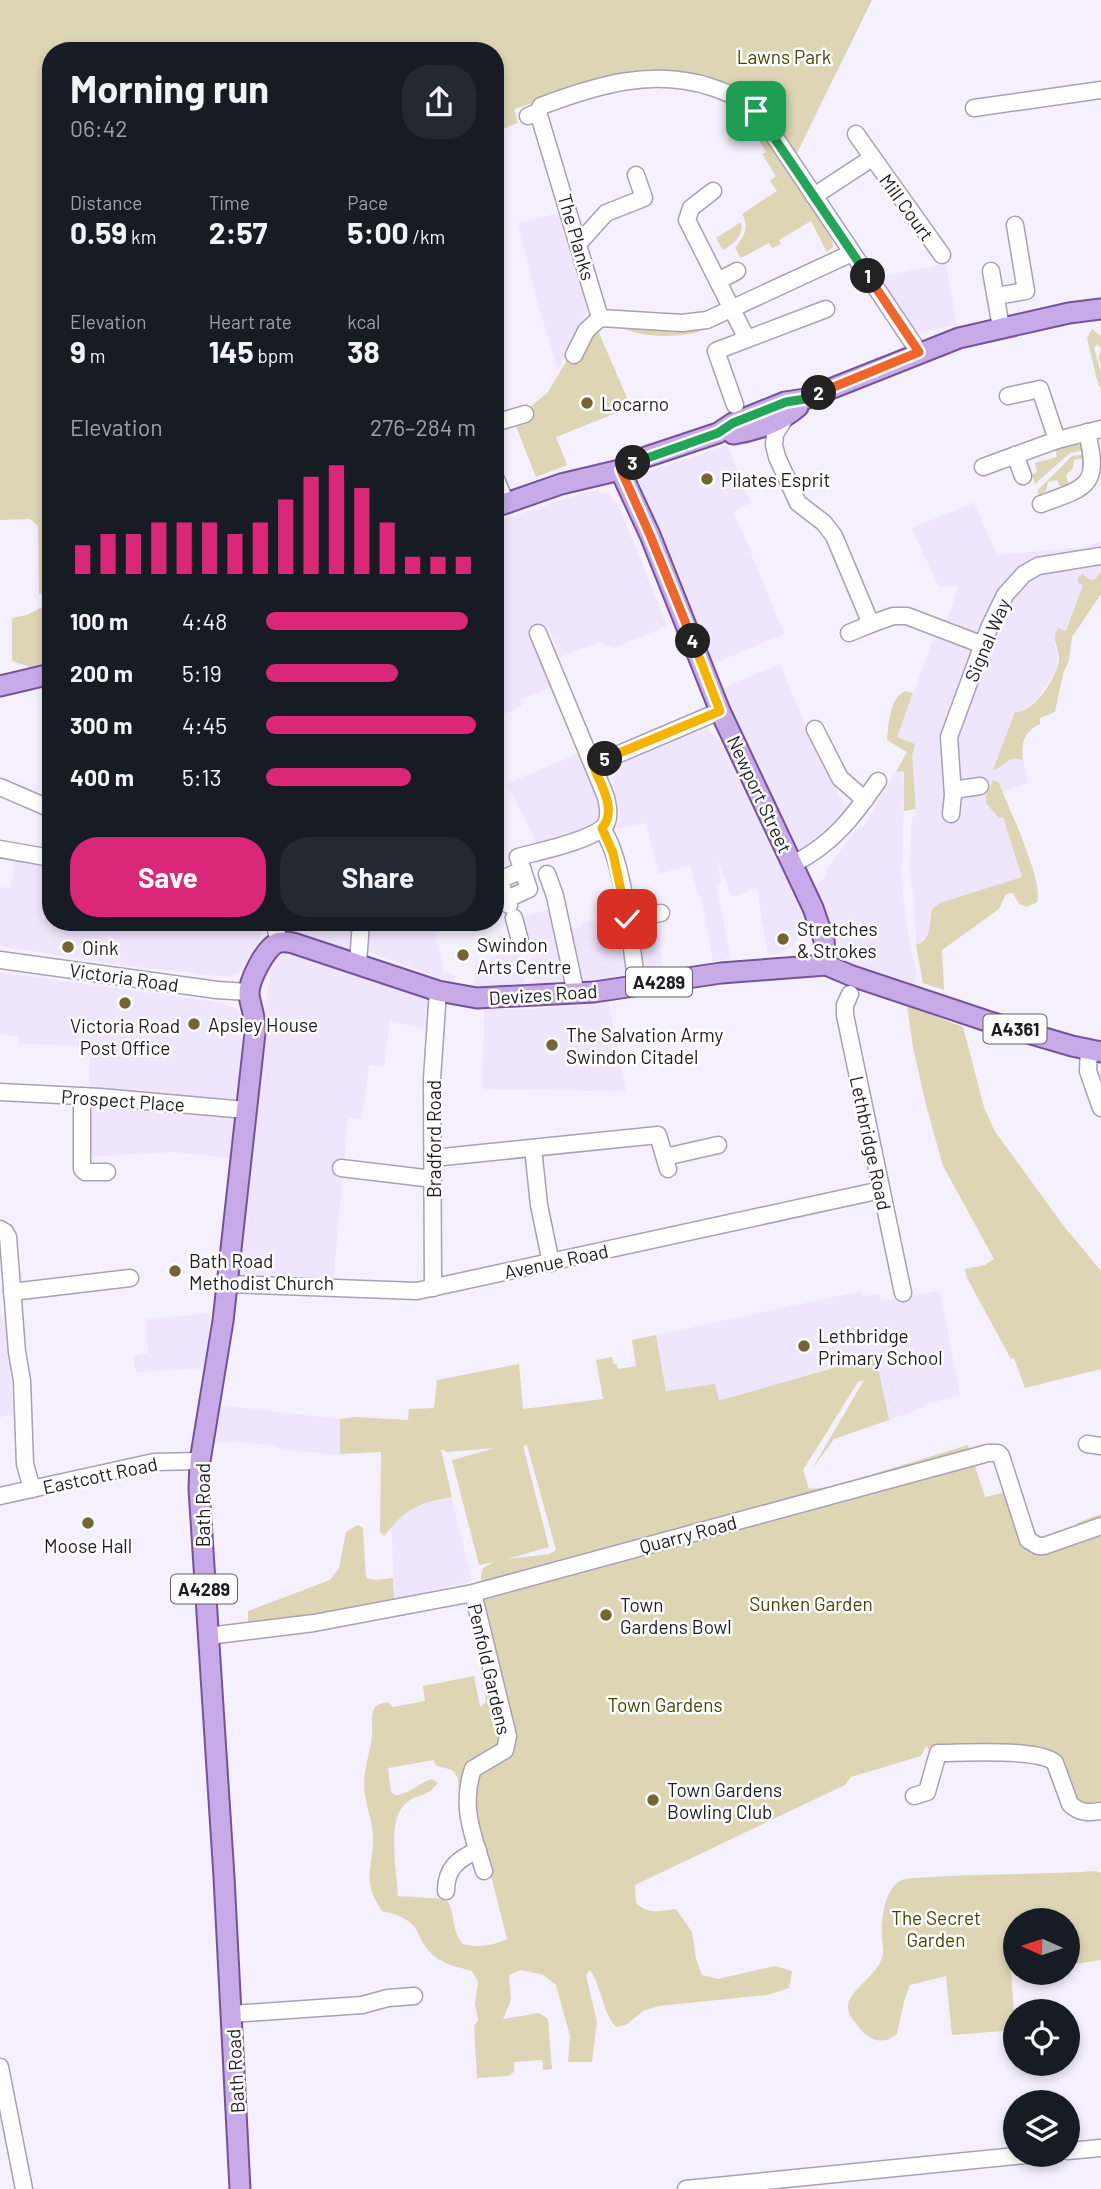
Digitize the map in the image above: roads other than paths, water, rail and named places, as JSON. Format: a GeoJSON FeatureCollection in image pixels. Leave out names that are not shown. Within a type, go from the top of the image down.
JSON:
{"type":"FeatureCollection","features":[{"type":"Feature","properties":{"kind":"main road"},"geometry":{"type":"LineString","coordinates":[[504,504],[567,482],[621,470],[646,457],[718,433],[733,423],[786,402],[805,399],[960,338],[1001,327],[1101,309]]}},
{"type":"Feature","properties":{"kind":"main road"},"geometry":{"type":"LineString","coordinates":[[1079,312],[1101,321]]}},
{"type":"Feature","properties":{"kind":"main road"},"geometry":{"type":"LineString","coordinates":[[718,433],[751,430],[788,415],[805,399]]}},
{"type":"Feature","properties":{"kind":"main road","name":"Newport Street"},"geometry":{"type":"LineString","coordinates":[[621,470],[650,535],[720,711],[793,864],[821,930],[826,965]]}},
{"type":"Feature","properties":{"kind":"main road"},"geometry":{"type":"LineString","coordinates":[[0,686],[42,676]]}},
{"type":"Feature","properties":{"kind":"main road"},"geometry":{"type":"LineString","coordinates":[[248,992],[265,955],[279,942]]}},
{"type":"Feature","properties":{"kind":"main road","name":"Devizes Road"},"geometry":{"type":"LineString","coordinates":[[279,942],[303,946],[438,991],[477,998],[576,994],[721,973],[826,965],[852,976],[1052,1041],[1095,1051]]}},
{"type":"Feature","properties":{"kind":"main road","name":"Bath Road"},"geometry":{"type":"LineString","coordinates":[[240,2189],[232,2014],[200,1529],[200,1461],[222,1334],[256,1024],[248,992]]}},
{"type":"Feature","properties":{"kind":"street","name":"The Planks"},"geometry":{"type":"LineString","coordinates":[[600,318],[579,243],[533,114],[539,107],[624,80],[666,78],[706,85],[733,95],[756,111],[814,196]]}},
{"type":"Feature","properties":{"kind":"street"},"geometry":{"type":"LineString","coordinates":[[974,108],[1101,90]]}},
{"type":"Feature","properties":{"kind":"street","name":"Mill Court"},"geometry":{"type":"LineString","coordinates":[[856,135],[942,255]]}},
{"type":"Feature","properties":{"kind":"street","name":"Mill Court"},"geometry":{"type":"LineString","coordinates":[[814,196],[872,158]]}},
{"type":"Feature","properties":{"kind":"street"},"geometry":{"type":"LineString","coordinates":[[579,243],[606,214],[644,198],[636,175]]}},
{"type":"Feature","properties":{"kind":"street"},"geometry":{"type":"LineString","coordinates":[[714,192],[691,208],[687,220],[747,339]]}},
{"type":"Feature","properties":{"kind":"street"},"geometry":{"type":"LineString","coordinates":[[814,196],[919,352]]}},
{"type":"Feature","properties":{"kind":"street"},"geometry":{"type":"LineString","coordinates":[[996,296],[1026,291],[1015,225]]}},
{"type":"Feature","properties":{"kind":"street"},"geometry":{"type":"LineString","coordinates":[[574,355],[586,331],[600,318],[667,323],[696,322],[734,309],[852,253]]}},
{"type":"Feature","properties":{"kind":"street"},"geometry":{"type":"LineString","coordinates":[[718,281],[737,271]]}},
{"type":"Feature","properties":{"kind":"street"},"geometry":{"type":"LineString","coordinates":[[1001,327],[992,274],[1023,271]]}},
{"type":"Feature","properties":{"kind":"street"},"geometry":{"type":"LineString","coordinates":[[735,405],[716,351],[826,309]]}},
{"type":"Feature","properties":{"kind":"street"},"geometry":{"type":"LineString","coordinates":[[1008,396],[1040,389],[1057,440]]}},
{"type":"Feature","properties":{"kind":"street"},"geometry":{"type":"LineString","coordinates":[[504,421],[525,414]]}},
{"type":"Feature","properties":{"kind":"street"},"geometry":{"type":"LineString","coordinates":[[788,415],[776,430],[775,452],[790,471],[798,503],[824,523],[834,536],[871,624]]}},
{"type":"Feature","properties":{"kind":"street"},"geometry":{"type":"LineString","coordinates":[[983,467],[1057,440],[1094,431],[1091,476],[1081,488],[1055,492],[1041,504]]}},
{"type":"Feature","properties":{"kind":"street"},"geometry":{"type":"LineString","coordinates":[[1016,455],[1023,476]]}},
{"type":"Feature","properties":{"kind":"street","name":"Signal Way"},"geometry":{"type":"LineString","coordinates":[[951,814],[953,790],[949,737],[983,645],[1005,595],[1024,574],[1046,563],[1101,556]]}},
{"type":"Feature","properties":{"kind":"street"},"geometry":{"type":"LineString","coordinates":[[849,633],[892,616],[908,616],[983,645]]}},
{"type":"Feature","properties":{"kind":"street"},"geometry":{"type":"LineString","coordinates":[[504,878],[523,870],[518,857],[587,836],[606,823],[608,805],[538,633]]}},
{"type":"Feature","properties":{"kind":"street"},"geometry":{"type":"LineString","coordinates":[[593,765],[720,711]]}},
{"type":"Feature","properties":{"kind":"street"},"geometry":{"type":"LineString","coordinates":[[815,729],[840,778],[865,800]]}},
{"type":"Feature","properties":{"kind":"street"},"geometry":{"type":"LineString","coordinates":[[793,864],[829,842],[878,781]]}},
{"type":"Feature","properties":{"kind":"street"},"geometry":{"type":"LineString","coordinates":[[953,790],[980,786]]}},
{"type":"Feature","properties":{"kind":"street"},"geometry":{"type":"LineString","coordinates":[[0,787],[42,805]]}},
{"type":"Feature","properties":{"kind":"street"},"geometry":{"type":"LineString","coordinates":[[602,828],[613,853],[626,913],[637,986]]}},
{"type":"Feature","properties":{"kind":"street"},"geometry":{"type":"LineString","coordinates":[[0,849],[42,856]]}},
{"type":"Feature","properties":{"kind":"street"},"geometry":{"type":"LineString","coordinates":[[547,874],[557,905],[576,994]]}},
{"type":"Feature","properties":{"kind":"street"},"geometry":{"type":"LineString","coordinates":[[504,892],[520,941]]}},
{"type":"Feature","properties":{"kind":"street"},"geometry":{"type":"LineString","coordinates":[[626,913],[661,913]]}},
{"type":"Feature","properties":{"kind":"street"},"geometry":{"type":"LineString","coordinates":[[276,931],[279,942]]}},
{"type":"Feature","properties":{"kind":"street"},"geometry":{"type":"LineString","coordinates":[[358,963],[360,931]]}},
{"type":"Feature","properties":{"kind":"street","name":"Victoria Road"},"geometry":{"type":"LineString","coordinates":[[0,960],[248,992]]}},
{"type":"Feature","properties":{"kind":"street","name":"Bradford Road"},"geometry":{"type":"LineString","coordinates":[[433,1288],[432,1079],[438,991]]}},
{"type":"Feature","properties":{"kind":"street","name":"Lethbridge Road"},"geometry":{"type":"LineString","coordinates":[[850,994],[845,1004],[845,1015],[903,1293]]}},
{"type":"Feature","properties":{"kind":"street"},"geometry":{"type":"LineString","coordinates":[[1095,1051],[1088,1071],[1101,1108]]}},
{"type":"Feature","properties":{"kind":"street","name":"Prospect Place"},"geometry":{"type":"LineString","coordinates":[[0,1092],[100,1097],[246,1110]]}},
{"type":"Feature","properties":{"kind":"street"},"geometry":{"type":"LineString","coordinates":[[82,1096],[82,1169],[85,1172],[107,1172]]}},
{"type":"Feature","properties":{"kind":"street"},"geometry":{"type":"LineString","coordinates":[[433,1158],[660,1136],[666,1163],[718,1145]]}},
{"type":"Feature","properties":{"kind":"street"},"geometry":{"type":"LineString","coordinates":[[533,1148],[539,1205],[551,1263]]}},
{"type":"Feature","properties":{"kind":"street"},"geometry":{"type":"LineString","coordinates":[[341,1168],[433,1179]]}},
{"type":"Feature","properties":{"kind":"street","name":"Avenue Road"},"geometry":{"type":"LineString","coordinates":[[228,1284],[407,1292],[881,1190]]}},
{"type":"Feature","properties":{"kind":"street"},"geometry":{"type":"LineString","coordinates":[[0,1229],[8,1237],[17,1354],[22,1381],[25,1464],[32,1489]]}},
{"type":"Feature","properties":{"kind":"street"},"geometry":{"type":"LineString","coordinates":[[12,1292],[130,1278]]}},
{"type":"Feature","properties":{"kind":"street","name":"Quarry Road"},"geometry":{"type":"LineString","coordinates":[[208,1636],[314,1623],[472,1592],[994,1452],[1001,1455],[1031,1543],[1044,1546],[1101,1526]]}},
{"type":"Feature","properties":{"kind":"street","name":"Eastcott Road"},"geometry":{"type":"LineString","coordinates":[[0,1496],[154,1462],[200,1461]]}},
{"type":"Feature","properties":{"kind":"street","name":"Penfold Gardens"},"geometry":{"type":"LineString","coordinates":[[472,1592],[506,1724],[508,1744],[502,1754],[473,1769],[470,1779],[467,1812],[484,1871]]}},
{"type":"Feature","properties":{"kind":"street"},"geometry":{"type":"LineString","coordinates":[[914,1796],[927,1792],[938,1753],[1028,1754],[1050,1758],[1055,1763],[1070,1804],[1075,1809],[1101,1811]]}},
{"type":"Feature","properties":{"kind":"street"},"geometry":{"type":"LineString","coordinates":[[446,1891],[450,1869],[457,1861],[478,1850]]}},
{"type":"Feature","properties":{"kind":"street"},"geometry":{"type":"LineString","coordinates":[[232,2014],[362,2005],[388,1998],[414,1996]]}},
{"type":"Feature","properties":{"kind":"street"},"geometry":{"type":"LineString","coordinates":[[0,2067],[24,2189]]}},
{"type":"Feature","properties":{"kind":"street"},"geometry":{"type":"LineString","coordinates":[[1080,2150],[1101,2148]]}},
{"type":"Feature","properties":{"kind":"street"},"geometry":{"type":"LineString","coordinates":[[687,2189],[848,2181],[1003,2159]]}},
{"type":"Feature","properties":{"kind":"place","name":"Locarno"},"geometry":{"type":"Point","coordinates":[587,403]}},
{"type":"Feature","properties":{"kind":"place","name":"Pilates Esprit"},"geometry":{"type":"Point","coordinates":[707,479]}},
{"type":"Feature","properties":{"kind":"place","name":"Stretches & Strokes"},"geometry":{"type":"Point","coordinates":[783,939]}},
{"type":"Feature","properties":{"kind":"place","name":"Oink"},"geometry":{"type":"Point","coordinates":[68,947]}},
{"type":"Feature","properties":{"kind":"place","name":"Swindon Arts Centre"},"geometry":{"type":"Point","coordinates":[463,955]}},
{"type":"Feature","properties":{"kind":"place","name":"Victoria Road Post Office"},"geometry":{"type":"Point","coordinates":[125,1003]}},
{"type":"Feature","properties":{"kind":"place","name":"Apsley House"},"geometry":{"type":"Point","coordinates":[194,1024]}},
{"type":"Feature","properties":{"kind":"place","name":"The Salvation Army Swindon Citadel"},"geometry":{"type":"Point","coordinates":[552,1045]}},
{"type":"Feature","properties":{"kind":"place","name":"Bath Road Methodist Church"},"geometry":{"type":"Point","coordinates":[175,1271]}},
{"type":"Feature","properties":{"kind":"place","name":"Lethbridge Primary School"},"geometry":{"type":"Point","coordinates":[804,1346]}},
{"type":"Feature","properties":{"kind":"place","name":"Moose Hall"},"geometry":{"type":"Point","coordinates":[88,1523]}},
{"type":"Feature","properties":{"kind":"place","name":"Town Gardens Bowl"},"geometry":{"type":"Point","coordinates":[606,1615]}},
{"type":"Feature","properties":{"kind":"place","name":"Town Gardens Bowling Club"},"geometry":{"type":"Point","coordinates":[653,1800]}},
{"type":"Feature","properties":{"kind":"park label","name":"Lawns Park"},"geometry":{"type":"Point","coordinates":[784,56]}},
{"type":"Feature","properties":{"kind":"park label","name":"Sunken Garden"},"geometry":{"type":"Point","coordinates":[811,1603]}},
{"type":"Feature","properties":{"kind":"park label","name":"Town Gardens"},"geometry":{"type":"Point","coordinates":[665,1704]}},
{"type":"Feature","properties":{"kind":"park label","name":"The Secret Garden"},"geometry":{"type":"Point","coordinates":[936,1928]}}]}
